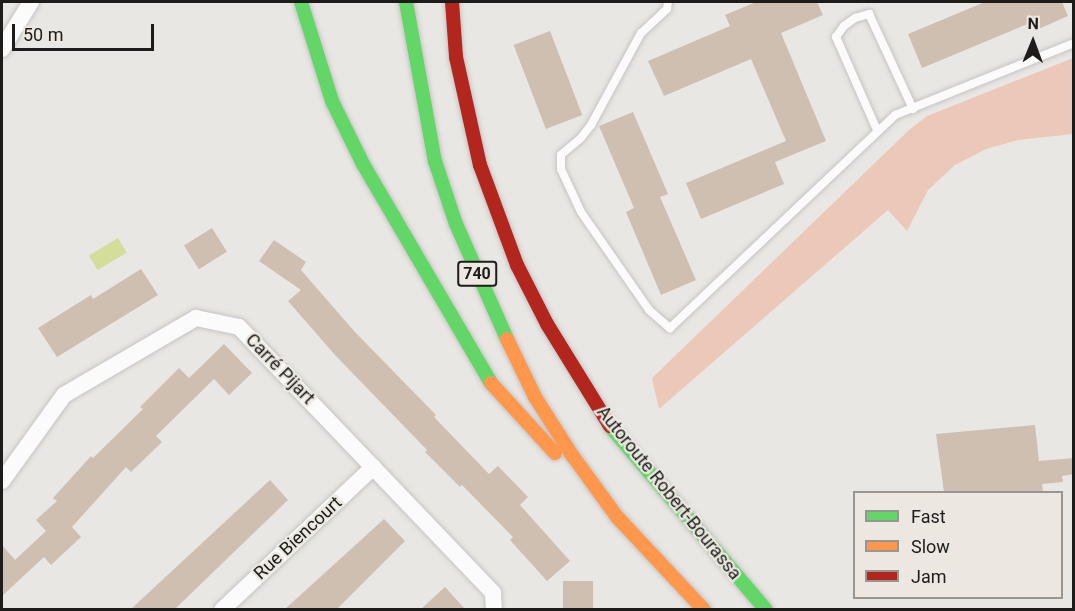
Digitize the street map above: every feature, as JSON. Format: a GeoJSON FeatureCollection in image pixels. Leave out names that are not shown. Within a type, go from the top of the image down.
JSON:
{"type":"FeatureCollection","features":[{"type":"Feature","properties":{"kind":"highway","name":"740"},"geometry":{"type":"LineString","coordinates":[[406,2],[416,68],[435,161],[456,224],[483,290],[535,397],[572,455],[618,518],[704,609]]}},
{"type":"Feature","properties":{"kind":"highway","name":"Autoroute Robert-Bourassa"},"geometry":{"type":"LineString","coordinates":[[452,2],[456,57],[480,165],[517,264],[547,324],[611,427],[766,609]]}},
{"type":"Feature","properties":{"kind":"highway"},"geometry":{"type":"LineString","coordinates":[[301,5],[320,69],[346,132],[495,390],[618,518]]}},
{"type":"Feature","properties":{"kind":"highway"},"geometry":{"type":"LineString","coordinates":[[686,517],[771,593]]}},
{"type":"Feature","properties":{"kind":"street"},"geometry":{"type":"LineString","coordinates":[[2,49],[31,2]]}},
{"type":"Feature","properties":{"kind":"street","name":"Carré Pijart"},"geometry":{"type":"LineString","coordinates":[[2,481],[64,395],[196,318],[239,327],[494,593],[494,609]]}},
{"type":"Feature","properties":{"kind":"street","name":"Rue Biencourt"},"geometry":{"type":"LineString","coordinates":[[222,609],[373,467]]}},
{"type":"Feature","properties":{"kind":"lane"},"geometry":{"type":"LineString","coordinates":[[668,2],[667,9],[641,33],[591,125],[581,138],[561,155],[561,168],[581,212],[649,310],[670,328],[876,130],[895,115],[1074,43]]}},
{"type":"Feature","properties":{"kind":"lane"},"geometry":{"type":"LineString","coordinates":[[876,130],[836,37],[844,26],[855,18],[869,14],[913,109]]}},
{"type":"Feature","properties":{"kind":"shaded area"},"geometry":{"type":"Polygon","coordinates":[[[1073,58],[1073,134],[1018,140],[986,149],[955,165],[928,190],[907,231],[888,210],[659,409],[652,378],[909,130],[927,116],[1073,58]]]}},
{"type":"Feature","properties":{"kind":"shaded area"},"geometry":{"type":"Polygon","coordinates":[[[118,238],[127,253],[98,270],[89,256],[118,238]]]}},
{"type":"Feature","properties":{"kind":"building"},"geometry":{"type":"Polygon","coordinates":[[[756,2],[817,2],[823,15],[781,33],[826,141],[775,162],[784,184],[701,219],[686,183],[786,141],[751,59],[664,96],[648,61],[730,26],[725,15],[756,2]]]}},
{"type":"Feature","properties":{"kind":"building"},"geometry":{"type":"Polygon","coordinates":[[[985,2],[1062,2],[1068,16],[1034,31],[1030,23],[922,68],[908,34],[985,2]]]}},
{"type":"Feature","properties":{"kind":"building"},"geometry":{"type":"Polygon","coordinates":[[[550,31],[582,115],[546,129],[514,45],[550,31]]]}},
{"type":"Feature","properties":{"kind":"building"},"geometry":{"type":"Polygon","coordinates":[[[633,112],[668,194],[660,197],[696,280],[661,295],[626,212],[634,208],[599,126],[633,112]]]}},
{"type":"Feature","properties":{"kind":"building"},"geometry":{"type":"Polygon","coordinates":[[[212,228],[227,252],[199,269],[184,245],[212,228]]]}},
{"type":"Feature","properties":{"kind":"building"},"geometry":{"type":"Polygon","coordinates":[[[274,240],[306,262],[301,270],[354,331],[436,415],[434,417],[489,474],[498,466],[528,497],[520,505],[570,561],[547,581],[510,540],[513,537],[462,485],[460,487],[425,452],[427,450],[335,355],[288,301],[301,290],[259,261],[274,240]]]}},
{"type":"Feature","properties":{"kind":"building"},"geometry":{"type":"Polygon","coordinates":[[[141,269],[158,295],[57,357],[38,328],[91,295],[93,299],[141,269]]]}},
{"type":"Feature","properties":{"kind":"building"},"geometry":{"type":"Polygon","coordinates":[[[224,344],[252,373],[229,395],[214,379],[156,436],[162,442],[131,472],[126,467],[72,527],[81,537],[51,565],[44,557],[2,596],[2,545],[15,560],[46,531],[36,520],[57,501],[53,498],[91,456],[93,458],[143,409],[140,407],[179,368],[189,378],[224,344]]]}},
{"type":"Feature","properties":{"kind":"building"},"geometry":{"type":"Polygon","coordinates":[[[1035,425],[1039,461],[1074,458],[1074,474],[1062,476],[1063,482],[1042,484],[1043,491],[944,491],[936,434],[1035,425]]]}},
{"type":"Feature","properties":{"kind":"building"},"geometry":{"type":"Polygon","coordinates":[[[270,480],[288,500],[175,609],[131,609],[270,480]]]}},
{"type":"Feature","properties":{"kind":"building"},"geometry":{"type":"Polygon","coordinates":[[[384,519],[405,541],[337,609],[285,609],[384,519]]]}},
{"type":"Feature","properties":{"kind":"building"},"geometry":{"type":"Polygon","coordinates":[[[563,581],[593,581],[593,609],[563,609],[563,581]]]}},
{"type":"Feature","properties":{"kind":"building"},"geometry":{"type":"Polygon","coordinates":[[[445,587],[465,609],[421,609],[445,587]]]}},
{"type":"Feature","properties":{"kind":"traffic: fast"},"geometry":{"type":"LineString","coordinates":[[301,2],[332,101],[363,164],[491,383]]}},
{"type":"Feature","properties":{"kind":"traffic: fast"},"geometry":{"type":"LineString","coordinates":[[406,2],[435,161],[456,224],[507,339]]}},
{"type":"Feature","properties":{"kind":"traffic: fast"},"geometry":{"type":"LineString","coordinates":[[610,426],[766,610]]}},
{"type":"Feature","properties":{"kind":"traffic: slow"},"geometry":{"type":"LineString","coordinates":[[507,339],[535,397],[572,455],[618,518],[704,610]]}},
{"type":"Feature","properties":{"kind":"traffic: slow"},"geometry":{"type":"LineString","coordinates":[[491,383],[555,453]]}},
{"type":"Feature","properties":{"kind":"traffic: jam"},"geometry":{"type":"LineString","coordinates":[[452,2],[456,57],[480,165],[517,265],[547,324],[610,426]]}}]}
